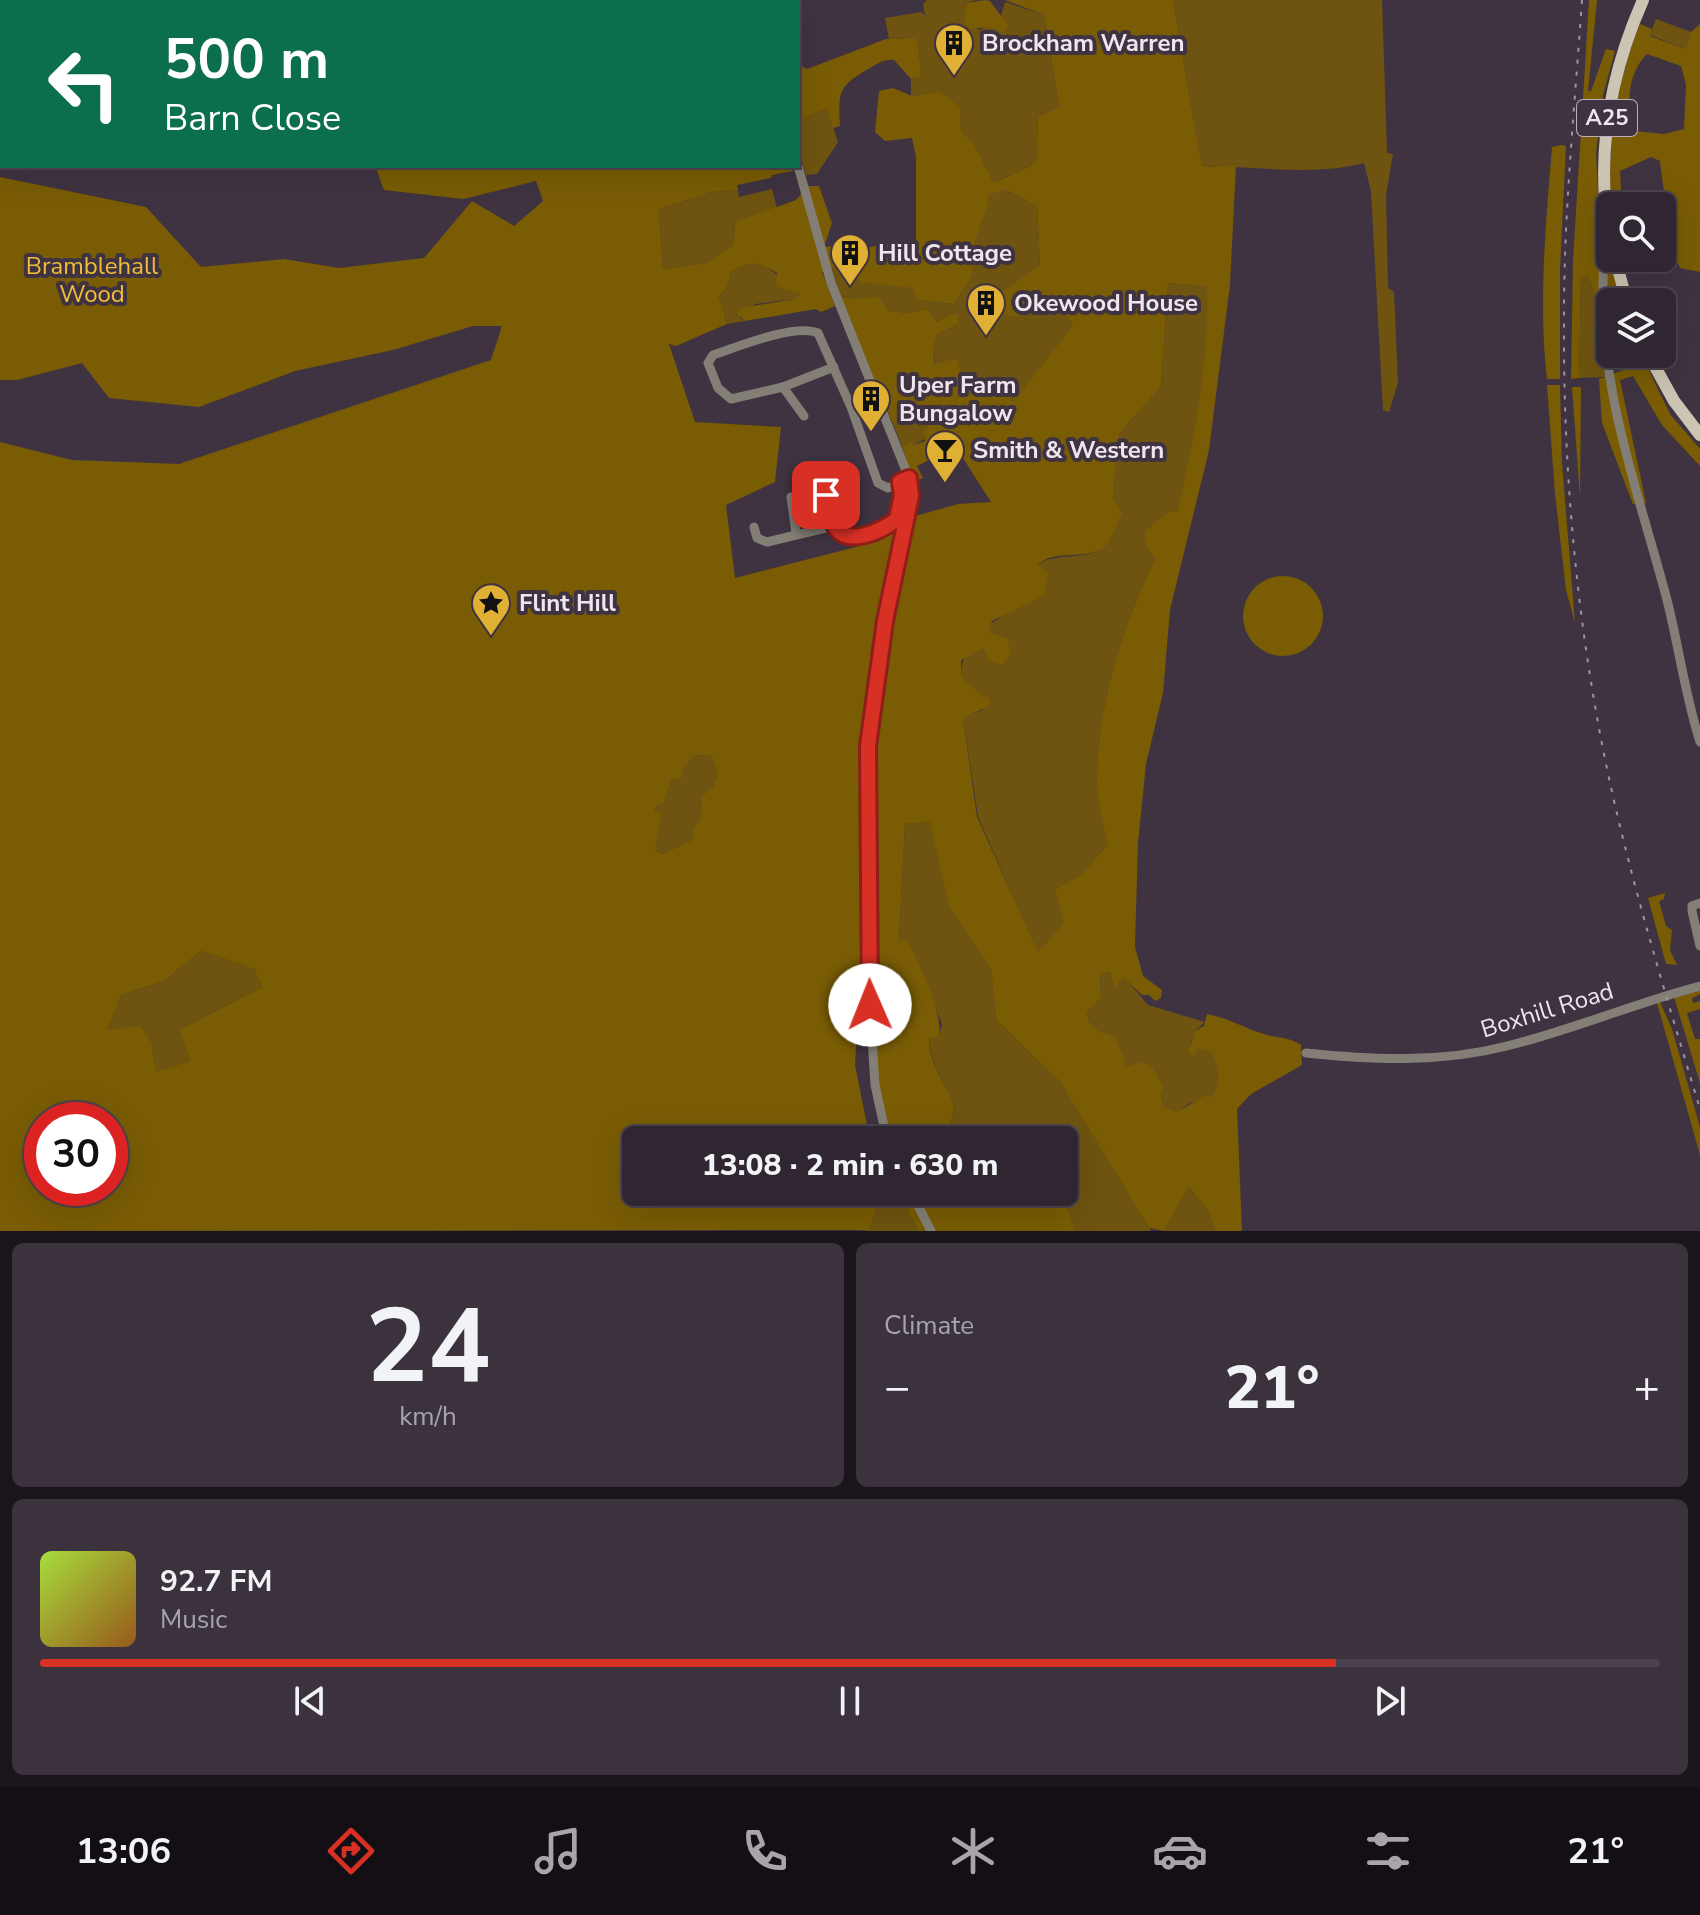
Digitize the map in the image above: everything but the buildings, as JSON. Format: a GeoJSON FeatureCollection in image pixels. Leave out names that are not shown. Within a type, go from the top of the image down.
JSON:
{"type":"FeatureCollection","features":[{"type":"Feature","properties":{"kind":"main road","name":"A25"},"geometry":{"type":"LineString","coordinates":[[1604,192],[1606,121],[1613,83],[1643,0]]}},
{"type":"Feature","properties":{"kind":"main road"},"geometry":{"type":"LineString","coordinates":[[1656,368],[1674,401],[1700,435]]}},
{"type":"Feature","properties":{"kind":"street"},"geometry":{"type":"LineString","coordinates":[[799,168],[831,283],[904,480],[910,505],[885,621],[868,746],[871,1033],[884,1126]]}},
{"type":"Feature","properties":{"kind":"street"},"geometry":{"type":"LineString","coordinates":[[1604,272],[1604,319],[1615,416],[1668,604],[1687,699],[1700,742]]}},
{"type":"Feature","properties":{"kind":"street"},"geometry":{"type":"LineString","coordinates":[[834,367],[783,387],[731,399],[718,388],[708,363],[713,355],[747,344],[811,330],[818,333],[834,367],[878,483],[888,488],[904,480]]}},
{"type":"Feature","properties":{"kind":"street"},"geometry":{"type":"LineString","coordinates":[[783,387],[804,416]]}},
{"type":"Feature","properties":{"kind":"street"},"geometry":{"type":"LineString","coordinates":[[819,479],[833,511],[834,526]]}},
{"type":"Feature","properties":{"kind":"street"},"geometry":{"type":"LineString","coordinates":[[754,527],[757,538],[767,542],[834,526],[849,537],[857,538],[889,525],[901,508],[904,480]]}},
{"type":"Feature","properties":{"kind":"street"},"geometry":{"type":"LineString","coordinates":[[791,497],[796,533]]}},
{"type":"Feature","properties":{"kind":"street"},"geometry":{"type":"LineString","coordinates":[[1700,903],[1692,906],[1692,911],[1700,946]]}},
{"type":"Feature","properties":{"kind":"street","name":"Boxhill Road"},"geometry":{"type":"LineString","coordinates":[[1306,1053],[1384,1060],[1470,1054],[1508,1046],[1700,986]]}},
{"type":"Feature","properties":{"kind":"street"},"geometry":{"type":"LineString","coordinates":[[918,1206],[931,1231]]}},
{"type":"Feature","properties":{"kind":"shaded area"},"geometry":{"type":"Polygon","coordinates":[[[927,0],[976,0],[967,3],[963,18],[979,30],[1000,19],[1005,2],[1044,15],[1059,106],[1038,117],[1036,163],[994,183],[973,141],[961,132],[959,107],[939,91],[911,96],[911,79],[922,75],[917,38],[889,39],[885,18],[921,12],[925,16],[923,4],[927,0]]]}},
{"type":"Feature","properties":{"kind":"shaded area"},"geometry":{"type":"Polygon","coordinates":[[[1173,0],[1382,0],[1387,153],[1393,154],[1386,195],[1388,288],[1394,292],[1398,383],[1389,412],[1383,410],[1371,191],[1364,163],[1304,170],[1202,167],[1173,0]]]}},
{"type":"Feature","properties":{"kind":"shaded area"},"geometry":{"type":"Polygon","coordinates":[[[1656,19],[1691,32],[1685,49],[1650,35],[1656,19]]]}},
{"type":"Feature","properties":{"kind":"shaded area"},"geometry":{"type":"Polygon","coordinates":[[[827,109],[838,142],[817,174],[806,175],[800,153],[800,119],[827,109]]]}},
{"type":"Feature","properties":{"kind":"shaded area"},"geometry":{"type":"Polygon","coordinates":[[[772,189],[777,208],[735,222],[734,244],[706,263],[663,269],[659,209],[713,192],[738,190],[739,197],[772,189]]]}},
{"type":"Feature","properties":{"kind":"shaded area"},"geometry":{"type":"Polygon","coordinates":[[[1006,190],[1037,206],[1040,264],[996,296],[1018,317],[1060,306],[1073,325],[1013,403],[977,396],[973,377],[961,371],[957,358],[936,365],[933,352],[937,335],[958,324],[952,314],[937,322],[927,309],[906,313],[888,310],[879,297],[840,298],[829,267],[844,262],[852,272],[912,288],[917,300],[954,304],[972,277],[972,252],[987,208],[987,194],[1006,190]]]}},
{"type":"Feature","properties":{"kind":"shaded area"},"geometry":{"type":"Polygon","coordinates":[[[760,262],[801,293],[795,299],[755,304],[740,318],[745,321],[727,324],[719,296],[726,290],[731,272],[746,263],[760,262]]]}},
{"type":"Feature","properties":{"kind":"shaded area"},"geometry":{"type":"Polygon","coordinates":[[[1588,274],[1595,297],[1596,368],[1604,368],[1605,377],[1579,378],[1581,277],[1588,274]]]}},
{"type":"Feature","properties":{"kind":"shaded area"},"geometry":{"type":"Polygon","coordinates":[[[1168,283],[1208,287],[1205,375],[1192,452],[1177,512],[1145,544],[1155,559],[1122,640],[1106,697],[1097,784],[1108,844],[1082,874],[1055,889],[1065,923],[1038,953],[978,817],[963,717],[983,710],[983,698],[961,676],[963,661],[969,647],[989,625],[1043,596],[1037,565],[1053,558],[1098,551],[1112,535],[1123,513],[1113,498],[1119,434],[1161,387],[1168,283]]]}},
{"type":"Feature","properties":{"kind":"shaded area"},"geometry":{"type":"Polygon","coordinates":[[[935,405],[998,413],[985,423],[966,415],[914,445],[910,441],[902,447],[893,424],[910,414],[927,415],[935,405]]]}},
{"type":"Feature","properties":{"kind":"shaded area"},"geometry":{"type":"Polygon","coordinates":[[[695,755],[711,756],[718,774],[712,788],[701,796],[700,821],[693,828],[692,840],[662,854],[655,850],[660,813],[655,811],[657,805],[664,803],[671,779],[695,755]]]}},
{"type":"Feature","properties":{"kind":"shaded area"},"geometry":{"type":"Polygon","coordinates":[[[931,822],[949,907],[991,969],[996,1020],[1060,1082],[1151,1231],[1075,1231],[1063,1206],[1078,1206],[1078,1126],[950,1126],[952,1099],[934,1062],[929,1039],[939,1037],[942,1024],[907,939],[899,941],[905,824],[931,822]]]}},
{"type":"Feature","properties":{"kind":"shaded area"},"geometry":{"type":"Polygon","coordinates":[[[201,951],[254,969],[262,987],[179,1030],[190,1061],[156,1073],[152,1044],[106,1031],[121,995],[164,981],[201,951]]]}},
{"type":"Feature","properties":{"kind":"shaded area"},"geometry":{"type":"Polygon","coordinates":[[[1111,972],[1125,978],[1148,1005],[1205,1022],[1195,1031],[1190,1045],[1212,1053],[1218,1075],[1212,1097],[1188,1104],[1177,1113],[1164,1107],[1161,1096],[1164,1086],[1153,1068],[1127,1068],[1116,1037],[1099,1033],[1092,1027],[1087,1011],[1101,998],[1100,975],[1111,972]]]}},
{"type":"Feature","properties":{"kind":"shaded area"},"geometry":{"type":"Polygon","coordinates":[[[1189,1187],[1209,1212],[1215,1231],[1164,1231],[1189,1187]]]}},
{"type":"Feature","properties":{"kind":"shaded area"},"geometry":{"type":"Polygon","coordinates":[[[878,1206],[906,1206],[918,1231],[859,1231],[869,1230],[878,1206]]]}},
{"type":"Feature","properties":{"kind":"green space","name":"Bramblehall Wood"},"geometry":{"type":"Polygon","coordinates":[[[1005,0],[1173,0],[1202,167],[1236,166],[1230,285],[1209,450],[1170,610],[1163,693],[1146,764],[1138,843],[1135,947],[1143,976],[1162,990],[1161,998],[1155,1001],[1149,995],[1142,995],[1123,977],[1115,988],[1110,972],[1100,975],[1101,998],[1087,1012],[1093,1027],[1116,1037],[1127,1067],[1142,1062],[1153,1068],[1164,1086],[1161,1096],[1164,1107],[1177,1112],[1206,1095],[1212,1097],[1217,1085],[1212,1053],[1197,1048],[1194,1056],[1188,1052],[1195,1031],[1204,1026],[1207,1014],[1301,1045],[1302,1065],[1251,1094],[1237,1109],[1242,1231],[1215,1231],[1209,1212],[1189,1187],[1164,1231],[1149,1228],[1060,1082],[996,1020],[991,969],[949,907],[930,822],[905,824],[899,941],[907,939],[938,1016],[939,1037],[929,1039],[929,1047],[952,1099],[950,1126],[880,1126],[871,1078],[866,990],[859,991],[855,1065],[867,1126],[622,1126],[622,1206],[878,1206],[869,1230],[0,1231],[0,442],[72,460],[179,464],[491,360],[502,326],[473,326],[393,350],[295,371],[199,407],[109,398],[82,363],[17,380],[0,380],[0,177],[146,207],[201,267],[284,259],[339,268],[424,258],[472,201],[514,226],[543,201],[536,181],[463,199],[384,190],[376,168],[791,168],[792,171],[772,175],[771,178],[737,185],[738,190],[713,192],[659,209],[663,269],[706,263],[734,244],[735,222],[796,200],[808,186],[819,186],[832,223],[824,247],[856,249],[893,244],[916,245],[916,157],[912,138],[885,141],[875,132],[879,91],[893,88],[912,96],[939,91],[960,107],[961,132],[973,141],[994,183],[1036,163],[1038,117],[1059,106],[1044,15],[1005,0]],[[1006,190],[987,195],[987,208],[972,252],[972,277],[954,304],[917,300],[912,288],[861,282],[844,262],[822,272],[835,306],[821,312],[816,309],[745,321],[737,313],[740,308],[795,299],[800,294],[776,286],[777,273],[759,264],[749,264],[731,272],[726,290],[719,296],[727,324],[676,346],[669,344],[695,422],[781,427],[775,482],[726,505],[735,578],[856,547],[912,517],[958,504],[991,502],[959,452],[952,455],[942,449],[937,456],[917,466],[923,478],[914,482],[902,447],[910,441],[914,445],[925,441],[924,431],[939,414],[966,415],[985,423],[997,413],[974,407],[935,405],[927,415],[910,414],[893,424],[840,298],[879,297],[888,310],[906,313],[927,309],[937,322],[952,314],[958,315],[958,324],[937,335],[933,352],[935,364],[957,358],[961,371],[973,377],[977,396],[1003,388],[1013,402],[1073,325],[1060,306],[1018,317],[996,313],[996,296],[1040,264],[1037,206],[1006,190]],[[1168,283],[1161,387],[1119,434],[1113,498],[1123,513],[1107,544],[1092,553],[1052,557],[1038,564],[1048,575],[1043,596],[992,621],[989,632],[1008,639],[1010,654],[1002,665],[989,661],[984,648],[961,660],[961,676],[983,697],[989,698],[989,706],[963,718],[977,817],[1038,952],[1064,923],[1055,889],[1082,874],[1108,844],[1097,791],[1098,755],[1106,697],[1122,640],[1155,559],[1145,544],[1145,532],[1169,511],[1177,512],[1184,484],[1203,373],[1207,287],[1168,283]],[[695,755],[683,768],[682,778],[671,779],[664,803],[657,805],[655,810],[661,813],[655,850],[662,854],[692,840],[693,828],[700,820],[701,796],[712,788],[718,774],[711,756],[695,755]],[[201,951],[164,981],[121,995],[107,1030],[140,1026],[152,1044],[156,1072],[190,1061],[179,1030],[262,987],[254,969],[201,951]]]}},
{"type":"Feature","properties":{"kind":"green space"},"geometry":{"type":"Polygon","coordinates":[[[1589,0],[1597,0],[1588,91],[1591,91],[1606,49],[1615,51],[1603,95],[1596,153],[1596,272],[1613,272],[1618,288],[1596,288],[1595,332],[1595,297],[1588,275],[1581,277],[1579,378],[1571,379],[1573,261],[1589,0]]]}},
{"type":"Feature","properties":{"kind":"green space"},"geometry":{"type":"Polygon","coordinates":[[[990,1],[1008,25],[1004,33],[990,27],[969,29],[963,18],[967,3],[990,1]]]}},
{"type":"Feature","properties":{"kind":"green space"},"geometry":{"type":"Polygon","coordinates":[[[1640,24],[1652,29],[1650,36],[1685,49],[1691,32],[1700,24],[1700,272],[1680,268],[1676,259],[1676,192],[1664,192],[1660,161],[1651,157],[1620,171],[1621,192],[1610,192],[1612,136],[1625,68],[1640,24]],[[1647,54],[1635,71],[1630,91],[1634,131],[1664,134],[1684,129],[1686,85],[1681,66],[1647,54]]]}},
{"type":"Feature","properties":{"kind":"green space"},"geometry":{"type":"Polygon","coordinates":[[[917,38],[922,76],[911,79],[894,60],[887,60],[846,85],[840,97],[840,126],[833,128],[827,109],[800,119],[800,65],[807,69],[886,39],[917,38]]]}},
{"type":"Feature","properties":{"kind":"green space"},"geometry":{"type":"Polygon","coordinates":[[[1566,146],[1560,270],[1560,379],[1547,379],[1543,321],[1545,234],[1552,147],[1566,146]]]}},
{"type":"Feature","properties":{"kind":"green space"},"geometry":{"type":"Polygon","coordinates":[[[1629,368],[1648,368],[1670,414],[1700,449],[1700,466],[1662,425],[1633,376],[1620,380],[1646,503],[1633,504],[1602,423],[1599,379],[1629,368]]]}},
{"type":"Feature","properties":{"kind":"green space"},"geometry":{"type":"Polygon","coordinates":[[[1547,385],[1560,385],[1562,463],[1575,623],[1566,590],[1547,385]]]}},
{"type":"Feature","properties":{"kind":"green space"},"geometry":{"type":"Polygon","coordinates":[[[1572,387],[1581,387],[1580,497],[1572,387]]]}},
{"type":"Feature","properties":{"kind":"green space"},"geometry":{"type":"Polygon","coordinates":[[[1283,576],[1298,579],[1311,588],[1320,601],[1323,616],[1320,631],[1311,644],[1298,653],[1283,656],[1268,653],[1255,644],[1246,631],[1243,616],[1246,601],[1255,588],[1268,579],[1283,576]]]}},
{"type":"Feature","properties":{"kind":"green space"},"geometry":{"type":"Polygon","coordinates":[[[1665,893],[1664,899],[1659,901],[1666,926],[1672,930],[1670,950],[1677,965],[1666,964],[1648,898],[1665,893]]]}},
{"type":"Feature","properties":{"kind":"green space"},"geometry":{"type":"Polygon","coordinates":[[[1700,989],[1700,994],[1692,998],[1693,1003],[1700,1001],[1700,1009],[1687,1013],[1695,1039],[1700,1039],[1700,1083],[1674,997],[1700,989]]]}},
{"type":"Feature","properties":{"kind":"green space"},"geometry":{"type":"Polygon","coordinates":[[[1660,1002],[1672,1029],[1700,1127],[1700,1155],[1657,1003],[1660,1002]]]}},
{"type":"Feature","properties":{"kind":"green space"},"geometry":{"type":"Polygon","coordinates":[[[906,1206],[1064,1206],[1075,1231],[918,1231],[906,1206]]]}},
{"type":"Feature","properties":{"kind":"railway"},"geometry":{"type":"LineString","coordinates":[[1582,0],[1564,275],[1565,409],[1574,552],[1593,694],[1614,799],[1640,903],[1700,1109]]}},
{"type":"Feature","properties":{"kind":"place","name":"Brockham Warren"},"geometry":{"type":"Point","coordinates":[954,77]}},
{"type":"Feature","properties":{"kind":"place","name":"Hill Cottage"},"geometry":{"type":"Point","coordinates":[850,287]}},
{"type":"Feature","properties":{"kind":"place","name":"Okewood House"},"geometry":{"type":"Point","coordinates":[986,337]}},
{"type":"Feature","properties":{"kind":"place","name":"Uper Farm Bungalow"},"geometry":{"type":"Point","coordinates":[871,433]}},
{"type":"Feature","properties":{"kind":"place","name":"Smith & Western"},"geometry":{"type":"Point","coordinates":[945,484]}},
{"type":"Feature","properties":{"kind":"place","name":"Flint Hill"},"geometry":{"type":"Point","coordinates":[491,637]}},
{"type":"Feature","properties":{"kind":"route"},"geometry":{"type":"LineString","coordinates":[[826,495],[833,511],[834,526],[849,537],[857,538],[897,519],[901,508],[900,482],[909,478],[910,505],[885,621],[868,746],[870,1005]]}}]}
